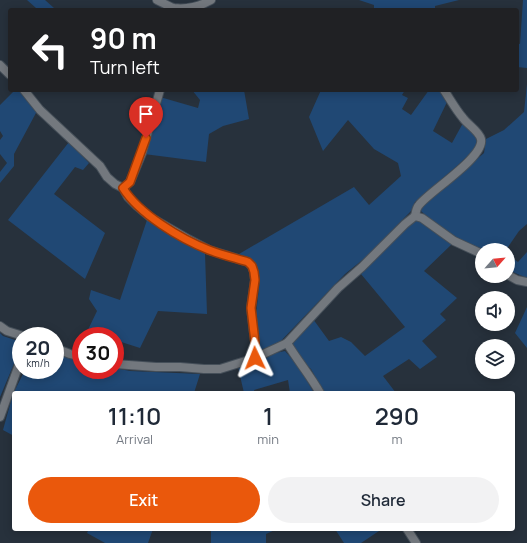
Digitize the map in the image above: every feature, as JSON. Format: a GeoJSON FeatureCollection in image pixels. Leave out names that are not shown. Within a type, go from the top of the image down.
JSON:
{"type":"FeatureCollection","features":[{"type":"Feature","properties":{"kind":"street"},"geometry":{"type":"LineString","coordinates":[[157,0],[172,8]]}},
{"type":"Feature","properties":{"kind":"street"},"geometry":{"type":"LineString","coordinates":[[188,8],[204,4],[211,0]]}},
{"type":"Feature","properties":{"kind":"street"},"geometry":{"type":"LineString","coordinates":[[0,66],[8,73]]}},
{"type":"Feature","properties":{"kind":"street"},"geometry":{"type":"LineString","coordinates":[[26,92],[40,110],[100,166],[107,177],[115,184],[123,188],[128,197],[150,217],[209,250],[248,262],[252,266],[255,280],[251,308],[255,342],[255,358]]}},
{"type":"Feature","properties":{"kind":"street"},"geometry":{"type":"LineString","coordinates":[[123,188],[130,182],[142,153],[159,92]]}},
{"type":"Feature","properties":{"kind":"street"},"geometry":{"type":"LineString","coordinates":[[124,365],[220,369],[255,358],[287,343],[338,288],[415,216],[419,204],[478,151],[481,145],[481,139],[477,132],[463,118],[445,92]]}},
{"type":"Feature","properties":{"kind":"street"},"geometry":{"type":"LineString","coordinates":[[415,216],[422,218],[454,240],[475,250]]}},
{"type":"Feature","properties":{"kind":"street"},"geometry":{"type":"LineString","coordinates":[[515,279],[527,282]]}},
{"type":"Feature","properties":{"kind":"street"},"geometry":{"type":"LineString","coordinates":[[0,326],[12,333]]}},
{"type":"Feature","properties":{"kind":"street"},"geometry":{"type":"LineString","coordinates":[[287,343],[319,391]]}},
{"type":"Feature","properties":{"kind":"street"},"geometry":{"type":"LineString","coordinates":[[0,417],[14,379]]}},
{"type":"Feature","properties":{"kind":"street"},"geometry":{"type":"LineString","coordinates":[[408,531],[416,543]]}},
{"type":"Feature","properties":{"kind":"shaded area"},"geometry":{"type":"Polygon","coordinates":[[[27,0],[45,0],[54,8],[36,8],[27,0]]]}},
{"type":"Feature","properties":{"kind":"shaded area"},"geometry":{"type":"Polygon","coordinates":[[[359,0],[459,0],[435,6],[435,8],[374,8],[374,5],[359,0]]]}},
{"type":"Feature","properties":{"kind":"shaded area"},"geometry":{"type":"Polygon","coordinates":[[[523,0],[527,0],[527,68],[519,67],[523,0]]]}},
{"type":"Feature","properties":{"kind":"shaded area"},"geometry":{"type":"Polygon","coordinates":[[[527,84],[527,224],[519,231],[511,243],[475,243],[475,248],[449,234],[421,211],[423,206],[484,153],[486,139],[504,130],[524,112],[527,84]]]}},
{"type":"Feature","properties":{"kind":"shaded area"},"geometry":{"type":"Polygon","coordinates":[[[13,92],[21,92],[37,111],[14,154],[14,166],[0,183],[0,172],[7,163],[0,154],[0,140],[3,136],[0,131],[0,105],[13,92]]]}},
{"type":"Feature","properties":{"kind":"shaded area"},"geometry":{"type":"Polygon","coordinates":[[[194,92],[244,92],[249,119],[223,126],[209,134],[206,162],[144,154],[160,97],[198,108],[200,100],[194,92]]]}},
{"type":"Feature","properties":{"kind":"shaded area"},"geometry":{"type":"Polygon","coordinates":[[[320,92],[404,92],[402,95],[408,98],[402,109],[411,115],[428,92],[440,92],[447,102],[433,131],[452,143],[463,123],[475,136],[477,147],[415,202],[411,211],[366,257],[345,274],[277,345],[257,354],[255,325],[260,278],[257,267],[252,259],[239,254],[354,187],[369,205],[401,176],[398,163],[374,149],[348,120],[323,151],[309,117],[320,92]]]}},
{"type":"Feature","properties":{"kind":"shaded area"},"geometry":{"type":"Polygon","coordinates":[[[69,142],[89,163],[83,170],[75,167],[54,194],[105,233],[85,279],[8,220],[69,142]]]}},
{"type":"Feature","properties":{"kind":"shaded area"},"geometry":{"type":"Polygon","coordinates":[[[147,220],[205,253],[207,314],[158,311],[140,348],[124,343],[124,327],[89,327],[97,311],[89,299],[91,290],[120,300],[147,220]]]}},
{"type":"Feature","properties":{"kind":"shaded area"},"geometry":{"type":"Polygon","coordinates":[[[415,220],[424,223],[452,244],[424,271],[457,298],[440,314],[446,320],[422,341],[437,357],[420,369],[409,359],[383,376],[394,391],[323,391],[311,369],[300,359],[290,343],[313,319],[329,341],[341,337],[351,342],[365,356],[405,327],[361,274],[392,241],[415,220]]]}},
{"type":"Feature","properties":{"kind":"shaded area"},"geometry":{"type":"Polygon","coordinates":[[[527,252],[527,278],[515,273],[515,260],[518,262],[527,252]]]}},
{"type":"Feature","properties":{"kind":"shaded area"},"geometry":{"type":"Polygon","coordinates":[[[527,307],[527,348],[515,333],[527,307]]]}},
{"type":"Feature","properties":{"kind":"shaded area"},"geometry":{"type":"Polygon","coordinates":[[[0,333],[3,336],[12,339],[12,368],[0,397],[0,333]]]}},
{"type":"Feature","properties":{"kind":"shaded area"},"geometry":{"type":"Polygon","coordinates":[[[285,351],[299,367],[313,391],[290,391],[288,380],[254,391],[244,391],[238,367],[270,354],[285,351]]]}},
{"type":"Feature","properties":{"kind":"shaded area"},"geometry":{"type":"Polygon","coordinates":[[[64,355],[72,358],[72,379],[124,379],[124,370],[200,374],[195,391],[14,391],[20,379],[64,379],[64,355]]]}},
{"type":"Feature","properties":{"kind":"shaded area"},"geometry":{"type":"Polygon","coordinates":[[[12,398],[12,435],[3,430],[12,398]]]}},
{"type":"Feature","properties":{"kind":"shaded area"},"geometry":{"type":"Polygon","coordinates":[[[88,531],[152,531],[148,543],[105,543],[87,533],[88,531]]]}},
{"type":"Feature","properties":{"kind":"shaded area"},"geometry":{"type":"Polygon","coordinates":[[[211,531],[273,531],[266,534],[266,543],[211,543],[211,531]]]}},
{"type":"Feature","properties":{"kind":"shaded area"},"geometry":{"type":"Polygon","coordinates":[[[336,531],[379,531],[361,543],[344,543],[336,531]]]}},
{"type":"Feature","properties":{"kind":"route"},"geometry":{"type":"LineString","coordinates":[[146,138],[142,153],[130,182],[123,188],[128,197],[150,217],[209,250],[248,262],[252,266],[255,280],[251,308],[255,342],[255,358]]}}]}
